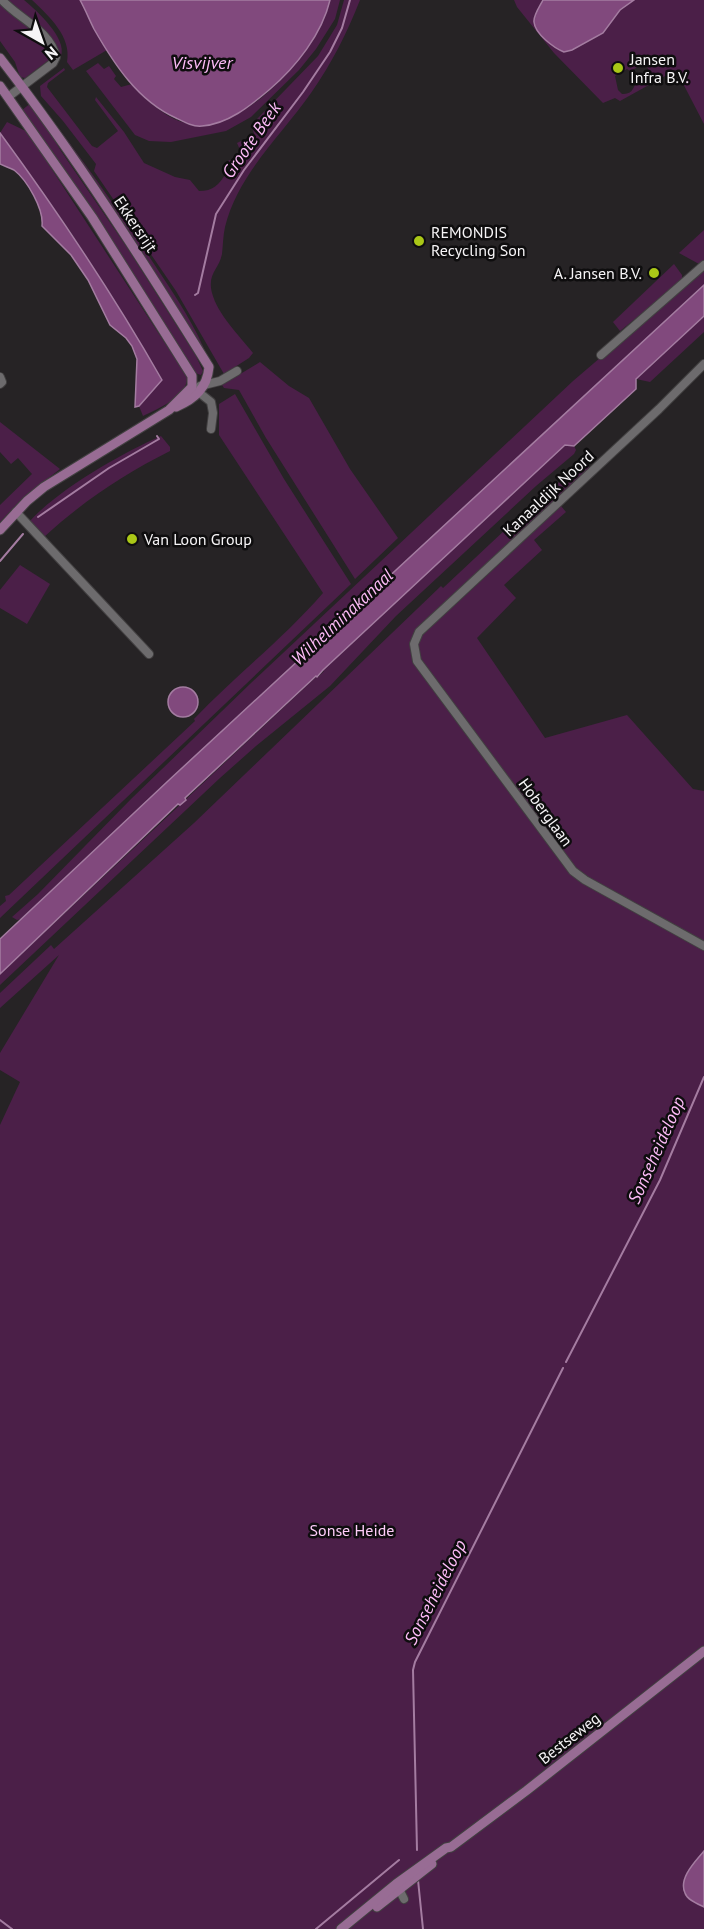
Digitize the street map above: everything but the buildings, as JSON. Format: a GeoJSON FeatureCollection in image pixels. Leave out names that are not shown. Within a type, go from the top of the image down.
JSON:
{"type":"FeatureCollection","features":[{"type":"Feature","properties":{"kind":"main road","name":"Ekkersrijt"},"geometry":{"type":"LineString","coordinates":[[0,58],[23,86],[139,256],[209,367],[206,384]]}},
{"type":"Feature","properties":{"kind":"main road","name":"Ekkersrijt"},"geometry":{"type":"LineString","coordinates":[[0,86],[86,208],[136,285],[189,369],[196,390]]}},
{"type":"Feature","properties":{"kind":"main road"},"geometry":{"type":"LineString","coordinates":[[0,530],[44,487],[169,410],[183,404],[196,390],[206,384]]}},
{"type":"Feature","properties":{"kind":"main road","name":"Bestseweg"},"geometry":{"type":"LineString","coordinates":[[340,1929],[446,1848],[451,1847],[526,1791],[704,1651]]}},
{"type":"Feature","properties":{"kind":"main road","name":"Bestseweg"},"geometry":{"type":"LineString","coordinates":[[349,1929],[398,1886]]}},
{"type":"Feature","properties":{"kind":"street"},"geometry":{"type":"LineString","coordinates":[[2,0],[42,33],[55,50],[56,57],[53,63],[8,97]]}},
{"type":"Feature","properties":{"kind":"street"},"geometry":{"type":"LineString","coordinates":[[601,356],[704,265]]}},
{"type":"Feature","properties":{"kind":"street","name":"Kanaaldijk Noord"},"geometry":{"type":"LineString","coordinates":[[414,644],[419,632],[659,409],[704,364]]}},
{"type":"Feature","properties":{"kind":"street"},"geometry":{"type":"LineString","coordinates":[[206,384],[220,381],[237,371]]}},
{"type":"Feature","properties":{"kind":"street"},"geometry":{"type":"LineString","coordinates":[[0,377],[2,382],[0,384]]}},
{"type":"Feature","properties":{"kind":"street"},"geometry":{"type":"LineString","coordinates":[[196,390],[211,402],[213,413],[211,429]]}},
{"type":"Feature","properties":{"kind":"street"},"geometry":{"type":"LineString","coordinates":[[16,512],[149,654]]}},
{"type":"Feature","properties":{"kind":"street","name":"Hoberglaan"},"geometry":{"type":"LineString","coordinates":[[414,644],[417,661],[573,871],[585,880],[704,946]]}},
{"type":"Feature","properties":{"kind":"street"},"geometry":{"type":"LineString","coordinates":[[398,1886],[404,1899]]}},
{"type":"Feature","properties":{"kind":"green space"},"geometry":{"type":"Polygon","coordinates":[[[8,0],[24,0],[50,25],[60,41],[61,56],[8,0]]]}},
{"type":"Feature","properties":{"kind":"green space"},"geometry":{"type":"Polygon","coordinates":[[[32,0],[80,0],[107,50],[73,70],[67,62],[68,53],[63,36],[52,20],[32,0]]]}},
{"type":"Feature","properties":{"kind":"green space"},"geometry":{"type":"Polygon","coordinates":[[[330,0],[340,0],[335,19],[316,49],[299,70],[251,117],[226,131],[171,142],[149,141],[135,135],[86,71],[98,63],[104,69],[109,66],[116,76],[114,79],[121,87],[132,84],[167,115],[192,124],[214,123],[236,115],[278,83],[311,41],[323,20],[330,0]]]}},
{"type":"Feature","properties":{"kind":"green space"},"geometry":{"type":"Polygon","coordinates":[[[344,0],[360,0],[338,48],[311,93],[250,173],[231,208],[225,227],[222,254],[212,276],[212,293],[224,317],[253,353],[224,374],[176,291],[94,171],[96,164],[41,96],[40,86],[64,68],[65,70],[48,83],[47,87],[92,146],[97,148],[118,131],[95,100],[96,97],[124,132],[144,163],[175,177],[190,180],[199,191],[208,190],[218,184],[226,173],[224,168],[229,160],[235,161],[241,152],[237,143],[241,141],[252,145],[256,139],[252,128],[257,119],[318,56],[337,25],[344,0]]]}},
{"type":"Feature","properties":{"kind":"green space"},"geometry":{"type":"Polygon","coordinates":[[[514,0],[543,0],[534,20],[550,43],[565,52],[603,33],[620,10],[634,0],[704,0],[704,124],[676,70],[620,101],[615,98],[603,103],[554,53],[517,7],[514,0]],[[646,63],[630,71],[627,69],[615,76],[618,90],[622,94],[630,92],[649,72],[646,63]]]}},
{"type":"Feature","properties":{"kind":"green space"},"geometry":{"type":"Polygon","coordinates":[[[0,2],[40,37],[50,51],[49,60],[25,78],[20,77],[15,62],[0,41],[0,2]]]}},
{"type":"Feature","properties":{"kind":"green space"},"geometry":{"type":"Polygon","coordinates":[[[38,101],[100,184],[165,280],[192,324],[208,358],[38,101]]]}},
{"type":"Feature","properties":{"kind":"green space"},"geometry":{"type":"Polygon","coordinates":[[[32,102],[61,151],[126,246],[196,356],[203,371],[201,375],[195,373],[21,111],[32,102]]]}},
{"type":"Feature","properties":{"kind":"green space"},"geometry":{"type":"Polygon","coordinates":[[[7,122],[32,134],[49,165],[187,377],[186,384],[178,396],[143,416],[139,406],[162,379],[70,231],[0,133],[7,122]]]}},
{"type":"Feature","properties":{"kind":"green space"},"geometry":{"type":"Polygon","coordinates":[[[704,230],[704,261],[699,264],[679,253],[704,230]]]}},
{"type":"Feature","properties":{"kind":"green space"},"geometry":{"type":"Polygon","coordinates":[[[674,264],[682,275],[682,281],[620,331],[613,322],[674,264]]]}},
{"type":"Feature","properties":{"kind":"green space"},"geometry":{"type":"Polygon","coordinates":[[[704,269],[704,285],[21,919],[17,920],[12,917],[251,683],[573,381],[704,269]]]}},
{"type":"Feature","properties":{"kind":"green space"},"geometry":{"type":"Polygon","coordinates":[[[704,316],[704,332],[650,382],[636,379],[704,316]]]}},
{"type":"Feature","properties":{"kind":"green space"},"geometry":{"type":"Polygon","coordinates":[[[260,362],[289,386],[309,398],[350,469],[398,538],[355,579],[266,438],[239,390],[224,388],[222,385],[260,362]]]}},
{"type":"Feature","properties":{"kind":"green space"},"geometry":{"type":"Polygon","coordinates":[[[235,394],[284,479],[351,584],[0,918],[0,906],[6,901],[5,896],[9,895],[195,721],[194,719],[210,703],[292,626],[323,593],[219,435],[219,404],[235,394]]]}},
{"type":"Feature","properties":{"kind":"green space"},"geometry":{"type":"Polygon","coordinates":[[[0,422],[60,469],[24,497],[0,522],[0,505],[32,474],[18,458],[11,464],[0,452],[0,422]]]}},
{"type":"Feature","properties":{"kind":"green space"},"geometry":{"type":"Polygon","coordinates":[[[161,436],[170,447],[170,451],[136,469],[104,490],[44,537],[30,521],[57,497],[92,473],[161,436]]]}},
{"type":"Feature","properties":{"kind":"green space"},"geometry":{"type":"Polygon","coordinates":[[[565,445],[574,446],[576,450],[574,454],[536,486],[396,616],[330,686],[220,778],[0,985],[0,974],[565,445]]]}},
{"type":"Feature","properties":{"kind":"green space","name":"Sonse Heide"},"geometry":{"type":"Polygon","coordinates":[[[581,465],[587,465],[590,468],[450,599],[455,605],[561,506],[566,512],[534,540],[542,550],[504,585],[516,598],[477,638],[545,738],[627,715],[693,789],[704,791],[704,1929],[0,1929],[0,1125],[20,1082],[0,1070],[0,1053],[59,955],[0,1008],[0,993],[51,945],[54,949],[194,823],[441,586],[443,588],[539,498],[581,465]]]}},
{"type":"Feature","properties":{"kind":"green space"},"geometry":{"type":"Polygon","coordinates":[[[20,565],[50,584],[27,624],[0,608],[0,590],[20,565]]]}},
{"type":"Feature","properties":{"kind":"water","name":"Visvijver"},"geometry":{"type":"Polygon","coordinates":[[[80,0],[330,0],[321,25],[307,49],[279,81],[230,118],[212,125],[199,126],[185,123],[162,111],[139,92],[110,55],[80,0]]]}},
{"type":"Feature","properties":{"kind":"water"},"geometry":{"type":"Polygon","coordinates":[[[543,0],[634,0],[620,10],[603,33],[564,52],[546,40],[535,27],[535,17],[543,0]]]}},
{"type":"Feature","properties":{"kind":"water"},"geometry":{"type":"Polygon","coordinates":[[[0,133],[84,254],[162,380],[139,406],[135,407],[137,359],[132,346],[110,325],[88,280],[71,255],[42,226],[40,211],[34,195],[24,181],[14,170],[0,164],[0,133]]]}},
{"type":"Feature","properties":{"kind":"water"},"geometry":{"type":"Polygon","coordinates":[[[704,285],[704,316],[636,379],[636,389],[574,446],[565,445],[185,798],[186,800],[178,804],[0,974],[0,939],[704,285]]]}},
{"type":"Feature","properties":{"kind":"water"},"geometry":{"type":"Polygon","coordinates":[[[183,687],[194,691],[198,702],[194,713],[183,717],[172,713],[168,702],[172,691],[183,687]]]}},
{"type":"Feature","properties":{"kind":"water"},"geometry":{"type":"Polygon","coordinates":[[[704,1851],[704,1907],[688,1898],[683,1887],[689,1870],[704,1851]]]}},
{"type":"Feature","properties":{"kind":"waterway","name":"Groote Beek"},"geometry":{"type":"LineString","coordinates":[[195,295],[198,293],[216,214],[244,170],[330,52],[342,28],[350,0]]}},
{"type":"Feature","properties":{"kind":"waterway","name":"Groote Beek"},"geometry":{"type":"LineString","coordinates":[[38,517],[109,468],[159,439],[157,436]]}},
{"type":"Feature","properties":{"kind":"waterway","name":"Groote Beek"},"geometry":{"type":"LineString","coordinates":[[0,561],[23,534]]}},
{"type":"Feature","properties":{"kind":"waterway","name":"Sonseheideloop"},"geometry":{"type":"LineString","coordinates":[[566,1362],[660,1180],[704,1077]]}},
{"type":"Feature","properties":{"kind":"waterway","name":"Sonseheideloop"},"geometry":{"type":"LineString","coordinates":[[417,1850],[413,1670],[415,1662],[563,1368]]}},
{"type":"Feature","properties":{"kind":"waterway"},"geometry":{"type":"LineString","coordinates":[[316,1929],[399,1860]]}},
{"type":"Feature","properties":{"kind":"waterway","name":"Sonseheideloop"},"geometry":{"type":"LineString","coordinates":[[418,1880],[423,1929]]}},
{"type":"Feature","properties":{"kind":"waterway"},"geometry":{"type":"LineString","coordinates":[[0,1920],[12,1929]]}},
{"type":"Feature","properties":{"kind":"place","name":"Jansen Infra B.V."},"geometry":{"type":"Point","coordinates":[618,68]}},
{"type":"Feature","properties":{"kind":"place","name":"REMONDIS Recycling Son"},"geometry":{"type":"Point","coordinates":[419,241]}},
{"type":"Feature","properties":{"kind":"place","name":"A. Jansen B.V."},"geometry":{"type":"Point","coordinates":[654,273]}},
{"type":"Feature","properties":{"kind":"place","name":"Van Loon Group"},"geometry":{"type":"Point","coordinates":[132,539]}},
{"type":"Feature","properties":{"kind":"water label","name":"Wilhelminakanaal"},"geometry":{"type":"Point","coordinates":[342,617]}}]}
